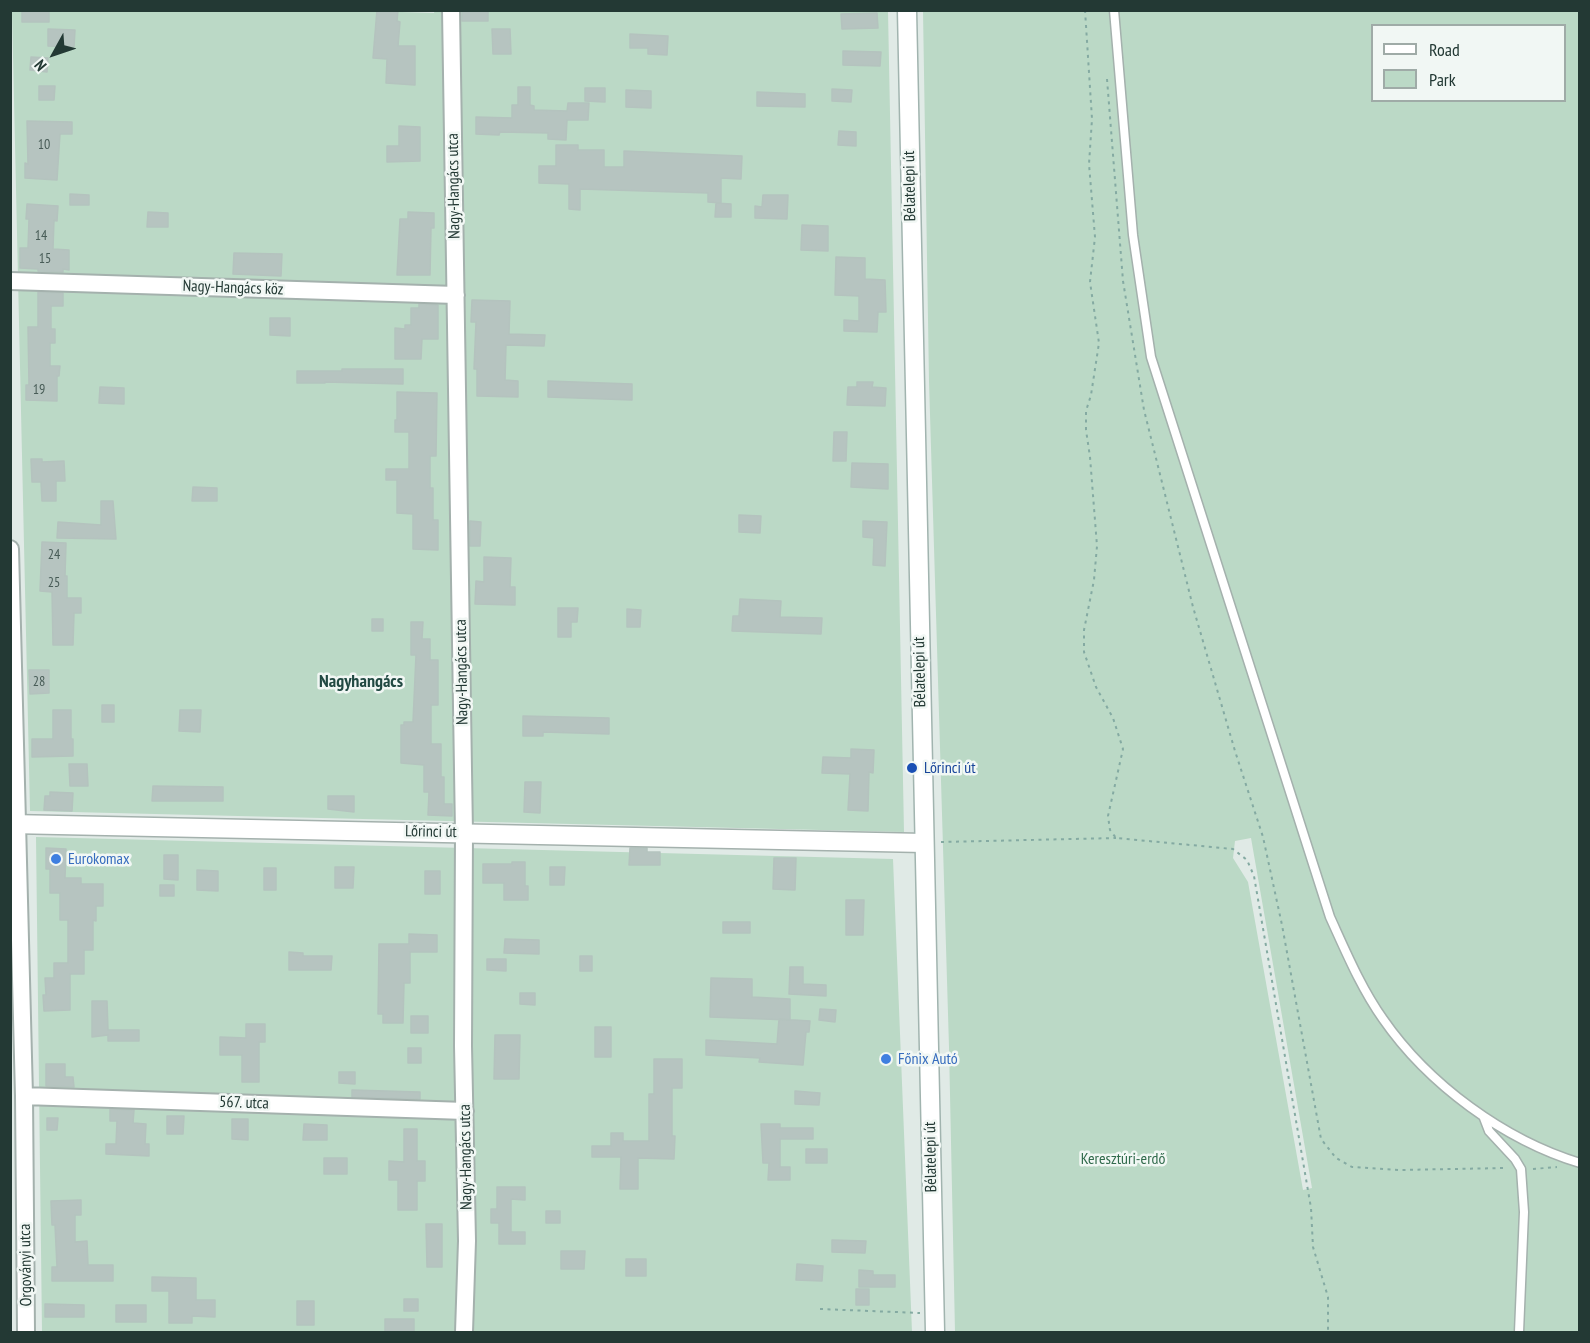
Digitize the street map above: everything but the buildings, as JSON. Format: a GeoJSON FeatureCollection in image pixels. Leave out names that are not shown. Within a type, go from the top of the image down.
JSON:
{"type":"FeatureCollection","features":[{"type":"Feature","properties":{"kind":"main road","name":"Bélatelepi út"},"geometry":{"type":"LineString","coordinates":[[907,10],[935,1332]]}},
{"type":"Feature","properties":{"kind":"main road","name":"Lőrinci út"},"geometry":{"type":"LineString","coordinates":[[14,824],[924,843]]}},
{"type":"Feature","properties":{"kind":"street","name":"Nagy-Hangács utca"},"geometry":{"type":"LineString","coordinates":[[451,10],[464,833],[467,1241],[464,1332]]}},
{"type":"Feature","properties":{"kind":"street","name":"Nagy-Hangács köz"},"geometry":{"type":"LineString","coordinates":[[10,282],[456,295]]}},
{"type":"Feature","properties":{"kind":"street","name":"Orgoványi utca"},"geometry":{"type":"LineString","coordinates":[[10,549],[14,824],[24,1096],[26,1332]]}},
{"type":"Feature","properties":{"kind":"street","name":"567. utca"},"geometry":{"type":"LineString","coordinates":[[24,1096],[465,1111]]}},
{"type":"Feature","properties":{"kind":"lane"},"geometry":{"type":"LineString","coordinates":[[1114,10],[1133,235],[1151,357],[1330,918],[1362,986],[1383,1020],[1437,1080],[1484,1118],[1503,1130],[1577,1162]]}},
{"type":"Feature","properties":{"kind":"lane"},"geometry":{"type":"LineString","coordinates":[[1484,1118],[1489,1131],[1515,1159],[1521,1169],[1524,1212],[1519,1332]]}},
{"type":"Feature","properties":{"kind":"path"},"geometry":{"type":"LineString","coordinates":[[1085,10],[1092,119],[1089,165],[1095,237],[1090,282],[1099,343],[1086,411],[1097,546],[1094,580],[1084,630],[1084,652],[1096,687],[1113,718],[1124,749],[1108,816],[1110,830],[1116,838]]}},
{"type":"Feature","properties":{"kind":"path"},"geometry":{"type":"LineString","coordinates":[[1107,74],[1123,281],[1144,410],[1193,607],[1234,751],[1263,837],[1282,925],[1321,1139],[1336,1158],[1352,1167],[1399,1170],[1521,1169],[1571,1167],[1577,1162]]}},
{"type":"Feature","properties":{"kind":"path"},"geometry":{"type":"LineString","coordinates":[[924,843],[1116,838],[1233,849],[1247,860],[1254,876],[1311,1208],[1313,1247],[1328,1297],[1328,1332]]}},
{"type":"Feature","properties":{"kind":"path"},"geometry":{"type":"LineString","coordinates":[[820,1309],[934,1314]]}},
{"type":"Feature","properties":{"kind":"green space"},"geometry":{"type":"Polygon","coordinates":[[[337,10],[434,13],[435,10],[888,11],[904,832],[30,811],[12,11],[337,10]]]}},
{"type":"Feature","properties":{"kind":"green space","name":"Keresztúri-erdő"},"geometry":{"type":"Polygon","coordinates":[[[923,11],[1579,11],[1579,1332],[955,1332],[929,381],[923,11]],[[1251,838],[1235,841],[1233,858],[1248,882],[1303,1190],[1312,1188],[1251,838]]]}},
{"type":"Feature","properties":{"kind":"green space"},"geometry":{"type":"Polygon","coordinates":[[[36,837],[893,859],[912,1332],[42,1332],[36,837]]]}},
{"type":"Feature","properties":{"kind":"green space"},"geometry":{"type":"Polygon","coordinates":[[[11,1145],[12,1332],[10,1332],[11,1145]]]}},
{"type":"Feature","properties":{"kind":"place","name":"Lőrinci út"},"geometry":{"type":"Point","coordinates":[912,768]}},
{"type":"Feature","properties":{"kind":"place","name":"Eurokomax"},"geometry":{"type":"Point","coordinates":[56,859]}},
{"type":"Feature","properties":{"kind":"place","name":"Főnix Autó"},"geometry":{"type":"Point","coordinates":[886,1059]}},
{"type":"Feature","properties":{"kind":"district","name":"Nagyhangács"},"geometry":{"type":"Point","coordinates":[361,682]}}]}
